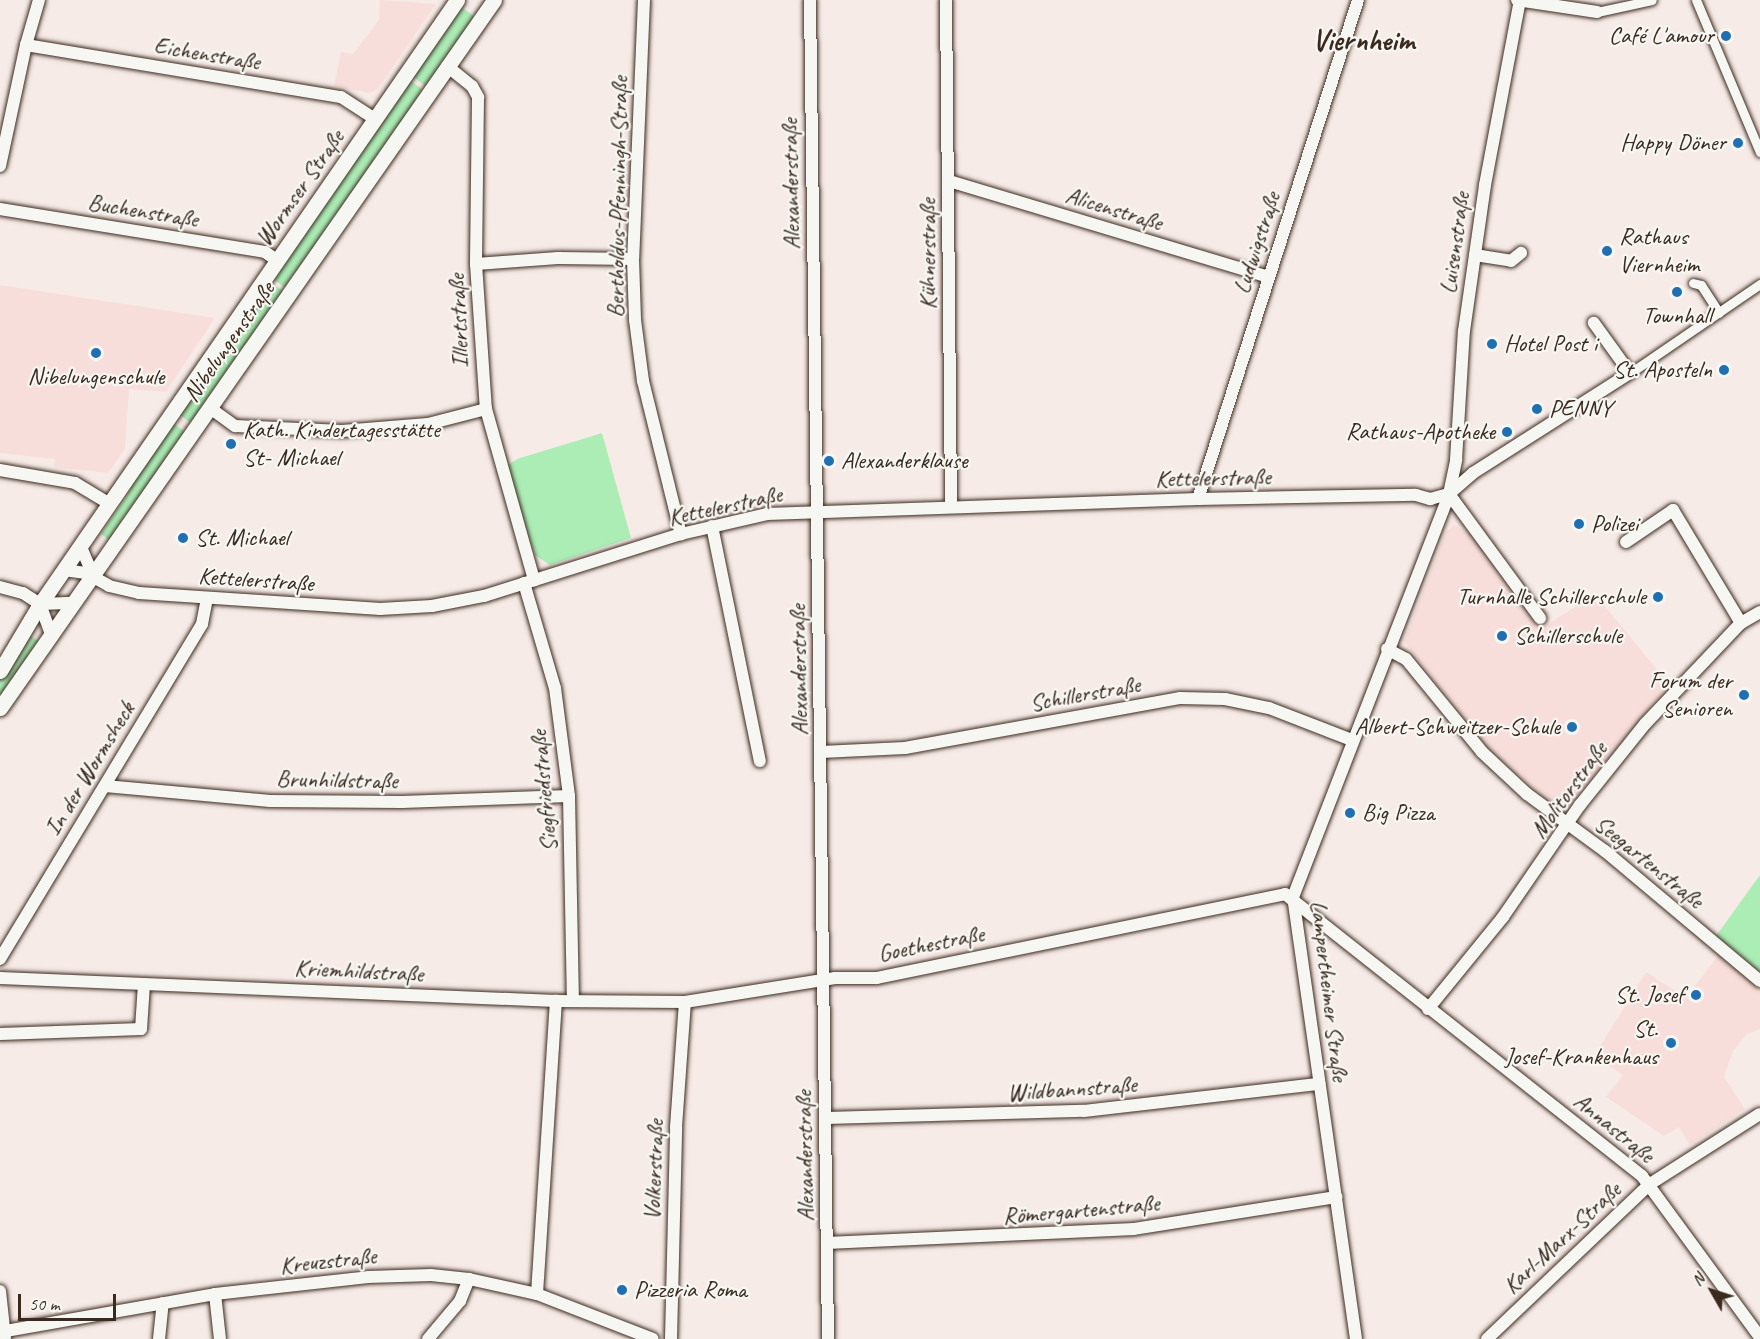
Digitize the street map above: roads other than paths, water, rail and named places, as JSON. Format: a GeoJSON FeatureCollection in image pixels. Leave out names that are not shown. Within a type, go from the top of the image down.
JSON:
{"type":"FeatureCollection","features":[{"type":"Feature","properties":{"kind":"street"},"geometry":{"type":"LineString","coordinates":[[0,166],[3,136],[39,0]]}},
{"type":"Feature","properties":{"kind":"street","name":"Wormser Straße"},"geometry":{"type":"LineString","coordinates":[[0,671],[40,604],[81,548],[457,0]]}},
{"type":"Feature","properties":{"kind":"street","name":"Nibelungenstraße"},"geometry":{"type":"LineString","coordinates":[[0,708],[494,0]]}},
{"type":"Feature","properties":{"kind":"street","name":"Bertholdus-Pfenningh-Straße"},"geometry":{"type":"LineString","coordinates":[[644,0],[633,259],[634,320],[643,381],[681,534]]}},
{"type":"Feature","properties":{"kind":"street","name":"Alexanderstraße"},"geometry":{"type":"LineString","coordinates":[[810,0],[828,1339]]}},
{"type":"Feature","properties":{"kind":"street","name":"Kühnerstraße"},"geometry":{"type":"LineString","coordinates":[[946,0],[951,507]]}},
{"type":"Feature","properties":{"kind":"street","name":"Ludwigstraße"},"geometry":{"type":"LineString","coordinates":[[1198,499],[1358,0]]}},
{"type":"Feature","properties":{"kind":"street"},"geometry":{"type":"LineString","coordinates":[[1519,0],[1597,12],[1653,0]]}},
{"type":"Feature","properties":{"kind":"street","name":"Luisenstraße"},"geometry":{"type":"LineString","coordinates":[[1449,494],[1456,460],[1464,331],[1503,72],[1519,0]]}},
{"type":"Feature","properties":{"kind":"street"},"geometry":{"type":"LineString","coordinates":[[1696,0],[1760,152]]}},
{"type":"Feature","properties":{"kind":"street","name":"Eichenstraße"},"geometry":{"type":"LineString","coordinates":[[26,45],[341,97],[375,119]]}},
{"type":"Feature","properties":{"kind":"street","name":"Illertstraße"},"geometry":{"type":"LineString","coordinates":[[447,66],[472,86],[478,97],[476,264],[486,409],[529,581]]}},
{"type":"Feature","properties":{"kind":"street","name":"Alicenstraße"},"geometry":{"type":"LineString","coordinates":[[949,182],[1268,277]]}},
{"type":"Feature","properties":{"kind":"street","name":"Buchenstraße"},"geometry":{"type":"LineString","coordinates":[[0,209],[265,252],[278,261]]}},
{"type":"Feature","properties":{"kind":"street"},"geometry":{"type":"LineString","coordinates":[[1475,255],[1511,261],[1521,253]]}},
{"type":"Feature","properties":{"kind":"street"},"geometry":{"type":"LineString","coordinates":[[476,264],[558,258],[633,259]]}},
{"type":"Feature","properties":{"kind":"street"},"geometry":{"type":"LineString","coordinates":[[1692,283],[1701,285],[1719,313]]}},
{"type":"Feature","properties":{"kind":"street"},"geometry":{"type":"LineString","coordinates":[[1540,618],[1449,494],[1473,473],[1630,373],[1760,284]]}},
{"type":"Feature","properties":{"kind":"street"},"geometry":{"type":"LineString","coordinates":[[1594,323],[1630,373]]}},
{"type":"Feature","properties":{"kind":"street"},"geometry":{"type":"LineString","coordinates":[[210,408],[234,426],[351,432],[428,424],[486,409]]}},
{"type":"Feature","properties":{"kind":"street"},"geometry":{"type":"LineString","coordinates":[[0,470],[75,483],[110,504]]}},
{"type":"Feature","properties":{"kind":"street","name":"Kettelerstraße"},"geometry":{"type":"LineString","coordinates":[[64,570],[93,575],[109,586],[139,593],[380,609],[432,606],[529,581],[681,534],[767,514],[1198,499],[1416,495],[1430,499],[1449,494]]}},
{"type":"Feature","properties":{"kind":"street","name":"Lampertheimer Straße"},"geometry":{"type":"LineString","coordinates":[[1356,1339],[1293,897],[1387,649],[1449,494]]}},
{"type":"Feature","properties":{"kind":"street"},"geometry":{"type":"LineString","coordinates":[[1626,542],[1674,510],[1741,624]]}},
{"type":"Feature","properties":{"kind":"street"},"geometry":{"type":"LineString","coordinates":[[712,526],[760,761]]}},
{"type":"Feature","properties":{"kind":"street"},"geometry":{"type":"LineString","coordinates":[[81,548],[93,575]]}},
{"type":"Feature","properties":{"kind":"street","name":"Siegfriedstraße"},"geometry":{"type":"LineString","coordinates":[[529,581],[555,688],[569,796],[573,1001]]}},
{"type":"Feature","properties":{"kind":"street"},"geometry":{"type":"LineString","coordinates":[[0,587],[23,593],[40,604],[74,603]]}},
{"type":"Feature","properties":{"kind":"street","name":"In der Wormsheck"},"geometry":{"type":"LineString","coordinates":[[0,959],[202,624],[207,598]]}},
{"type":"Feature","properties":{"kind":"street"},"geometry":{"type":"LineString","coordinates":[[40,604],[51,635]]}},
{"type":"Feature","properties":{"kind":"street","name":"Molitorstraße"},"geometry":{"type":"LineString","coordinates":[[1428,1009],[1503,917],[1568,824],[1645,724],[1741,624],[1760,612]]}},
{"type":"Feature","properties":{"kind":"street","name":"Seegartenstraße"},"geometry":{"type":"LineString","coordinates":[[1387,649],[1406,659],[1482,753],[1527,794],[1568,824],[1760,981]]}},
{"type":"Feature","properties":{"kind":"street","name":"Schillerstraße"},"geometry":{"type":"LineString","coordinates":[[821,752],[905,748],[1180,699],[1225,699],[1269,708],[1352,740]]}},
{"type":"Feature","properties":{"kind":"street","name":"Brunhildstraße"},"geometry":{"type":"LineString","coordinates":[[105,786],[270,801],[402,802],[569,796]]}},
{"type":"Feature","properties":{"kind":"street","name":"Goethestraße"},"geometry":{"type":"LineString","coordinates":[[573,1001],[685,1002],[824,980],[877,978],[1285,894],[1293,897]]}},
{"type":"Feature","properties":{"kind":"street","name":"Annastraße"},"geometry":{"type":"LineString","coordinates":[[1293,897],[1428,1009],[1650,1184],[1760,1337]]}},
{"type":"Feature","properties":{"kind":"street","name":"Kriemhildstraße"},"geometry":{"type":"LineString","coordinates":[[0,978],[573,1001]]}},
{"type":"Feature","properties":{"kind":"street"},"geometry":{"type":"LineString","coordinates":[[0,1034],[111,1033],[141,1029],[144,984]]}},
{"type":"Feature","properties":{"kind":"street"},"geometry":{"type":"LineString","coordinates":[[537,1294],[556,1001]]}},
{"type":"Feature","properties":{"kind":"street","name":"Volkerstraße"},"geometry":{"type":"LineString","coordinates":[[671,1339],[676,1127],[685,1002]]}},
{"type":"Feature","properties":{"kind":"street","name":"Wildbannstraße"},"geometry":{"type":"LineString","coordinates":[[826,1118],[1084,1111],[1319,1084]]}},
{"type":"Feature","properties":{"kind":"street","name":"Karl-Marx-Straße"},"geometry":{"type":"LineString","coordinates":[[1487,1339],[1650,1184],[1760,1114]]}},
{"type":"Feature","properties":{"kind":"street","name":"Römergartenstraße"},"geometry":{"type":"LineString","coordinates":[[827,1243],[1134,1229],[1336,1197]]}},
{"type":"Feature","properties":{"kind":"street","name":"Kreuzstraße"},"geometry":{"type":"LineString","coordinates":[[4,1334],[215,1294],[400,1275],[469,1279],[537,1294],[653,1339]]}},
{"type":"Feature","properties":{"kind":"street"},"geometry":{"type":"LineString","coordinates":[[428,1339],[460,1301],[469,1279]]}},
{"type":"Feature","properties":{"kind":"street"},"geometry":{"type":"LineString","coordinates":[[0,1291],[4,1334]]}},
{"type":"Feature","properties":{"kind":"street"},"geometry":{"type":"LineString","coordinates":[[215,1294],[220,1339]]}},
{"type":"Feature","properties":{"kind":"street"},"geometry":{"type":"LineString","coordinates":[[159,1339],[163,1303]]}},
{"type":"Feature","properties":{"kind":"place","name":"Café L'amour"},"geometry":{"type":"Point","coordinates":[1726,36]}},
{"type":"Feature","properties":{"kind":"place","name":"Happy Döner"},"geometry":{"type":"Point","coordinates":[1738,143]}},
{"type":"Feature","properties":{"kind":"place","name":"Rathaus Viernheim"},"geometry":{"type":"Point","coordinates":[1607,251]}},
{"type":"Feature","properties":{"kind":"place","name":"Townhall"},"geometry":{"type":"Point","coordinates":[1677,292]}},
{"type":"Feature","properties":{"kind":"place","name":"Hotel Post i"},"geometry":{"type":"Point","coordinates":[1492,344]}},
{"type":"Feature","properties":{"kind":"place","name":"Nibelungenschule"},"geometry":{"type":"Point","coordinates":[96,353]}},
{"type":"Feature","properties":{"kind":"place","name":"St. Aposteln"},"geometry":{"type":"Point","coordinates":[1724,370]}},
{"type":"Feature","properties":{"kind":"place","name":"PENNY"},"geometry":{"type":"Point","coordinates":[1537,409]}},
{"type":"Feature","properties":{"kind":"place","name":"Rathaus-Apotheke"},"geometry":{"type":"Point","coordinates":[1507,432]}},
{"type":"Feature","properties":{"kind":"place","name":"Kath. Kindertagesstätte St- Michael"},"geometry":{"type":"Point","coordinates":[231,444]}},
{"type":"Feature","properties":{"kind":"place","name":"Alexanderklause"},"geometry":{"type":"Point","coordinates":[829,461]}},
{"type":"Feature","properties":{"kind":"place","name":"Polizei"},"geometry":{"type":"Point","coordinates":[1579,524]}},
{"type":"Feature","properties":{"kind":"place","name":"St. Michael"},"geometry":{"type":"Point","coordinates":[183,538]}},
{"type":"Feature","properties":{"kind":"place","name":"Turnhalle Schillerschule"},"geometry":{"type":"Point","coordinates":[1658,597]}},
{"type":"Feature","properties":{"kind":"place","name":"Schillerschule"},"geometry":{"type":"Point","coordinates":[1502,636]}},
{"type":"Feature","properties":{"kind":"place","name":"Forum der Senioren"},"geometry":{"type":"Point","coordinates":[1744,695]}},
{"type":"Feature","properties":{"kind":"place","name":"Albert-Schweitzer-Schule"},"geometry":{"type":"Point","coordinates":[1572,727]}},
{"type":"Feature","properties":{"kind":"place","name":"Big Pizza"},"geometry":{"type":"Point","coordinates":[1350,813]}},
{"type":"Feature","properties":{"kind":"place","name":"St. Josef"},"geometry":{"type":"Point","coordinates":[1696,995]}},
{"type":"Feature","properties":{"kind":"place","name":"St. Josef-Krankenhaus"},"geometry":{"type":"Point","coordinates":[1671,1043]}},
{"type":"Feature","properties":{"kind":"place","name":"Pizzeria Roma"},"geometry":{"type":"Point","coordinates":[622,1290]}},
{"type":"Feature","properties":{"kind":"district","name":"Viernheim"},"geometry":{"type":"Point","coordinates":[1363,40]}}]}
